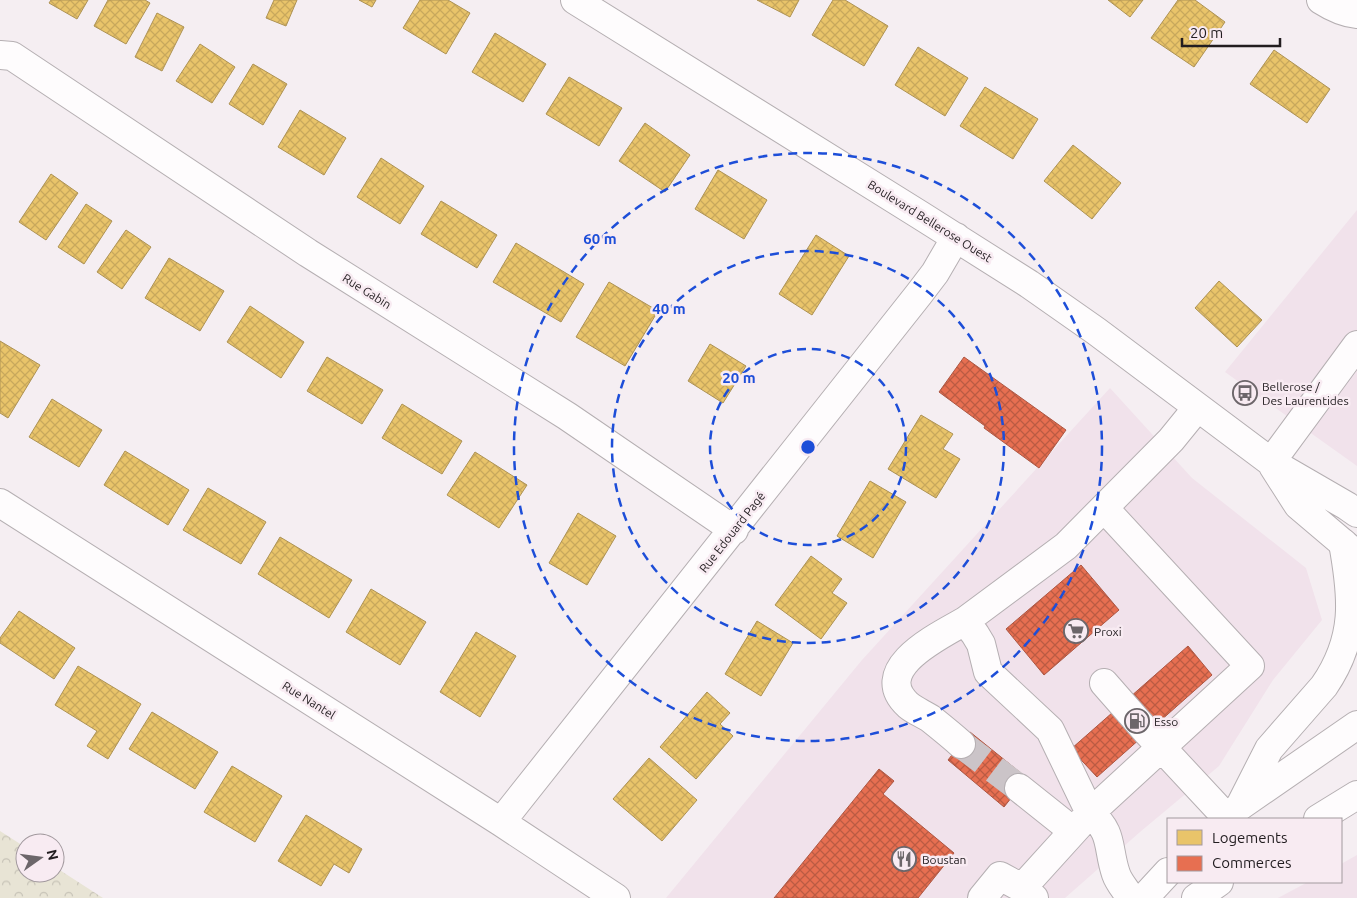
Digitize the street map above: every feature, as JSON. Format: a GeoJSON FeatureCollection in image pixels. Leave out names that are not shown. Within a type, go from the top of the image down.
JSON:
{"type":"FeatureCollection","features":[{"type":"Feature","properties":{"kind":"street","name":"Boulevard Bellerose Ouest"},"geometry":{"type":"LineString","coordinates":[[575,0],[1029,284],[1271,462],[1357,513]]}},
{"type":"Feature","properties":{"kind":"street"},"geometry":{"type":"LineString","coordinates":[[1321,0],[1343,11],[1357,14]]}},
{"type":"Feature","properties":{"kind":"street","name":"Rue Gabin"},"geometry":{"type":"LineString","coordinates":[[0,55],[12,56],[308,253],[567,416],[734,530]]}},
{"type":"Feature","properties":{"kind":"street","name":"Rue Edouard Pagé"},"geometry":{"type":"LineString","coordinates":[[501,822],[928,283],[956,237]]}},
{"type":"Feature","properties":{"kind":"street"},"geometry":{"type":"LineString","coordinates":[[1271,462],[1354,356]]}},
{"type":"Feature","properties":{"kind":"street"},"geometry":{"type":"LineString","coordinates":[[961,744],[930,719],[909,706],[899,693],[896,679],[904,664],[917,651],[966,621],[1066,546],[1171,440],[1197,408]]}},
{"type":"Feature","properties":{"kind":"street","name":"Boulevard Bellerose Ouest"},"geometry":{"type":"LineString","coordinates":[[1271,462],[1298,505],[1350,549]]}},
{"type":"Feature","properties":{"kind":"street","name":"Rue Nantel"},"geometry":{"type":"LineString","coordinates":[[0,503],[501,822],[616,898]]}},
{"type":"Feature","properties":{"kind":"street"},"geometry":{"type":"LineString","coordinates":[[982,898],[1000,876],[1028,893],[1082,822],[1250,666],[1104,508]]}},
{"type":"Feature","properties":{"kind":"street"},"geometry":{"type":"LineString","coordinates":[[1230,815],[1269,749],[1324,686],[1341,660],[1348,640],[1351,619],[1350,549]]}},
{"type":"Feature","properties":{"kind":"street"},"geometry":{"type":"LineString","coordinates":[[966,621],[981,644],[988,672],[1050,730],[1082,822]]}},
{"type":"Feature","properties":{"kind":"street"},"geometry":{"type":"LineString","coordinates":[[1104,683],[1161,747],[1230,815]]}},
{"type":"Feature","properties":{"kind":"street"},"geometry":{"type":"LineString","coordinates":[[1230,815],[1357,725]]}},
{"type":"Feature","properties":{"kind":"street"},"geometry":{"type":"LineString","coordinates":[[1019,788],[1082,822],[1097,819],[1107,834],[1119,881],[1131,898]]}},
{"type":"Feature","properties":{"kind":"street"},"geometry":{"type":"LineString","coordinates":[[1144,898],[1167,873]]}},
{"type":"Feature","properties":{"kind":"street"},"geometry":{"type":"LineString","coordinates":[[1196,898],[1218,883]]}},
{"type":"Feature","properties":{"kind":"shaded area"},"geometry":{"type":"Polygon","coordinates":[[[1357,210],[1357,466],[1225,372],[1357,210]]]}},
{"type":"Feature","properties":{"kind":"shaded area"},"geometry":{"type":"Polygon","coordinates":[[[1110,388],[1192,478],[1306,568],[1322,620],[1273,680],[1219,766],[1065,898],[666,898],[862,660],[1110,388]]]}},
{"type":"Feature","properties":{"kind":"shaded area"},"geometry":{"type":"Polygon","coordinates":[[[1357,855],[1357,898],[1278,898],[1306,883],[1342,883],[1342,863],[1357,855]]]}},
{"type":"Feature","properties":{"kind":"green space"},"geometry":{"type":"Polygon","coordinates":[[[0,831],[15,841],[15,883],[65,883],[65,873],[103,898],[0,898],[0,831]]]}},
{"type":"Feature","properties":{"kind":"building: Logements"},"geometry":{"type":"Polygon","coordinates":[[[51,0],[88,0],[77,19],[49,3],[51,0]]]}},
{"type":"Feature","properties":{"kind":"building: Logements"},"geometry":{"type":"Polygon","coordinates":[[[108,0],[145,0],[150,3],[126,44],[94,26],[108,0]]]}},
{"type":"Feature","properties":{"kind":"building: Logements"},"geometry":{"type":"Polygon","coordinates":[[[274,0],[297,0],[286,26],[266,18],[274,0]]]}},
{"type":"Feature","properties":{"kind":"building: Logements"},"geometry":{"type":"Polygon","coordinates":[[[359,0],[376,0],[372,7],[359,0]]]}},
{"type":"Feature","properties":{"kind":"building: Logements"},"geometry":{"type":"Polygon","coordinates":[[[420,0],[448,0],[470,13],[446,54],[403,28],[420,0]]]}},
{"type":"Feature","properties":{"kind":"building: Logements"},"geometry":{"type":"Polygon","coordinates":[[[757,0],[799,0],[790,17],[757,0]]]}},
{"type":"Feature","properties":{"kind":"building: Logements"},"geometry":{"type":"Polygon","coordinates":[[[833,0],[845,0],[888,26],[864,66],[812,35],[833,0]]]}},
{"type":"Feature","properties":{"kind":"building: Logements"},"geometry":{"type":"Polygon","coordinates":[[[1108,0],[1143,0],[1130,17],[1108,0]]]}},
{"type":"Feature","properties":{"kind":"building: Logements"},"geometry":{"type":"Polygon","coordinates":[[[1178,0],[1195,0],[1225,22],[1194,67],[1151,38],[1178,0]]]}},
{"type":"Feature","properties":{"kind":"building: Logements"},"geometry":{"type":"Polygon","coordinates":[[[157,13],[184,27],[162,71],[135,57],[157,13]]]}},
{"type":"Feature","properties":{"kind":"building: Logements"},"geometry":{"type":"Polygon","coordinates":[[[495,33],[546,64],[523,102],[472,72],[495,33]]]}},
{"type":"Feature","properties":{"kind":"building: Logements"},"geometry":{"type":"Polygon","coordinates":[[[200,44],[235,67],[212,103],[176,81],[200,44]]]}},
{"type":"Feature","properties":{"kind":"building: Logements"},"geometry":{"type":"Polygon","coordinates":[[[918,47],[968,78],[945,116],[895,85],[918,47]]]}},
{"type":"Feature","properties":{"kind":"building: Logements"},"geometry":{"type":"Polygon","coordinates":[[[1274,50],[1330,89],[1307,123],[1250,84],[1274,50]]]}},
{"type":"Feature","properties":{"kind":"building: Logements"},"geometry":{"type":"Polygon","coordinates":[[[253,64],[287,84],[263,125],[229,104],[253,64]]]}},
{"type":"Feature","properties":{"kind":"building: Logements"},"geometry":{"type":"Polygon","coordinates":[[[569,77],[622,108],[599,146],[546,114],[569,77]]]}},
{"type":"Feature","properties":{"kind":"building: Logements"},"geometry":{"type":"Polygon","coordinates":[[[985,87],[1038,119],[1013,159],[960,126],[985,87]]]}},
{"type":"Feature","properties":{"kind":"building: Logements"},"geometry":{"type":"Polygon","coordinates":[[[300,110],[346,138],[324,175],[278,147],[300,110]]]}},
{"type":"Feature","properties":{"kind":"building: Logements"},"geometry":{"type":"Polygon","coordinates":[[[645,123],[690,155],[665,192],[619,161],[645,123]]]}},
{"type":"Feature","properties":{"kind":"building: Logements"},"geometry":{"type":"Polygon","coordinates":[[[1073,145],[1121,183],[1092,219],[1044,181],[1073,145]]]}},
{"type":"Feature","properties":{"kind":"building: Logements"},"geometry":{"type":"Polygon","coordinates":[[[381,158],[424,186],[400,224],[357,197],[381,158]]]}},
{"type":"Feature","properties":{"kind":"building: Logements"},"geometry":{"type":"Polygon","coordinates":[[[718,170],[767,200],[744,239],[695,209],[718,170]]]}},
{"type":"Feature","properties":{"kind":"building: Logements"},"geometry":{"type":"Polygon","coordinates":[[[51,174],[78,193],[46,240],[19,222],[51,174]]]}},
{"type":"Feature","properties":{"kind":"building: Logements"},"geometry":{"type":"Polygon","coordinates":[[[441,201],[497,235],[477,268],[421,234],[441,201]]]}},
{"type":"Feature","properties":{"kind":"building: Logements"},"geometry":{"type":"Polygon","coordinates":[[[86,204],[112,221],[84,264],[58,247],[86,204]]]}},
{"type":"Feature","properties":{"kind":"building: Logements"},"geometry":{"type":"Polygon","coordinates":[[[126,230],[151,247],[122,289],[97,272],[126,230]]]}},
{"type":"Feature","properties":{"kind":"building: Logements"},"geometry":{"type":"Polygon","coordinates":[[[816,235],[849,256],[812,315],[779,294],[816,235]]]}},
{"type":"Feature","properties":{"kind":"building: Logements"},"geometry":{"type":"Polygon","coordinates":[[[516,243],[584,284],[561,322],[493,282],[516,243]]]}},
{"type":"Feature","properties":{"kind":"building: Logements"},"geometry":{"type":"Polygon","coordinates":[[[169,258],[224,291],[200,331],[145,298],[169,258]]]}},
{"type":"Feature","properties":{"kind":"building: Logements"},"geometry":{"type":"Polygon","coordinates":[[[1219,281],[1262,320],[1237,347],[1195,308],[1219,281]]]}},
{"type":"Feature","properties":{"kind":"building: Logements"},"geometry":{"type":"Polygon","coordinates":[[[609,282],[658,311],[625,366],[576,337],[609,282]]]}},
{"type":"Feature","properties":{"kind":"building: Logements"},"geometry":{"type":"Polygon","coordinates":[[[250,306],[304,342],[281,378],[227,342],[250,306]]]}},
{"type":"Feature","properties":{"kind":"building: Logements"},"geometry":{"type":"Polygon","coordinates":[[[0,341],[40,365],[8,418],[0,413],[0,341]]]}},
{"type":"Feature","properties":{"kind":"building: Logements"},"geometry":{"type":"Polygon","coordinates":[[[710,344],[746,366],[723,403],[688,381],[710,344]]]}},
{"type":"Feature","properties":{"kind":"building: Logements"},"geometry":{"type":"Polygon","coordinates":[[[327,357],[383,390],[362,424],[307,391],[327,357]]]}},
{"type":"Feature","properties":{"kind":"building: Logements"},"geometry":{"type":"Polygon","coordinates":[[[52,399],[102,430],[79,467],[29,437],[52,399]]]}},
{"type":"Feature","properties":{"kind":"building: Logements"},"geometry":{"type":"Polygon","coordinates":[[[402,404],[462,441],[442,474],[382,438],[402,404]]]}},
{"type":"Feature","properties":{"kind":"building: Logements"},"geometry":{"type":"Polygon","coordinates":[[[921,415],[953,434],[943,449],[960,459],[936,498],[888,469],[921,415]]]}},
{"type":"Feature","properties":{"kind":"building: Logements"},"geometry":{"type":"Polygon","coordinates":[[[125,451],[189,490],[168,525],[104,485],[125,451]]]}},
{"type":"Feature","properties":{"kind":"building: Logements"},"geometry":{"type":"Polygon","coordinates":[[[475,452],[527,485],[499,528],[447,495],[475,452]]]}},
{"type":"Feature","properties":{"kind":"building: Logements"},"geometry":{"type":"Polygon","coordinates":[[[870,481],[906,502],[873,558],[837,536],[870,481]]]}},
{"type":"Feature","properties":{"kind":"building: Logements"},"geometry":{"type":"Polygon","coordinates":[[[208,488],[266,522],[241,564],[183,530],[208,488]]]}},
{"type":"Feature","properties":{"kind":"building: Logements"},"geometry":{"type":"Polygon","coordinates":[[[578,513],[616,536],[587,585],[549,563],[578,513]]]}},
{"type":"Feature","properties":{"kind":"building: Logements"},"geometry":{"type":"Polygon","coordinates":[[[280,537],[352,580],[329,618],[258,574],[280,537]]]}},
{"type":"Feature","properties":{"kind":"building: Logements"},"geometry":{"type":"Polygon","coordinates":[[[811,556],[842,579],[832,593],[847,603],[821,639],[775,605],[811,556]]]}},
{"type":"Feature","properties":{"kind":"building: Logements"},"geometry":{"type":"Polygon","coordinates":[[[371,589],[426,622],[400,665],[346,632],[371,589]]]}},
{"type":"Feature","properties":{"kind":"building: Logements"},"geometry":{"type":"Polygon","coordinates":[[[19,611],[75,648],[54,679],[0,643],[0,638],[19,611]]]}},
{"type":"Feature","properties":{"kind":"building: Logements"},"geometry":{"type":"Polygon","coordinates":[[[757,621],[793,643],[761,696],[725,674],[757,621]]]}},
{"type":"Feature","properties":{"kind":"building: Logements"},"geometry":{"type":"Polygon","coordinates":[[[476,632],[516,656],[480,717],[440,692],[476,632]]]}},
{"type":"Feature","properties":{"kind":"building: Logements"},"geometry":{"type":"Polygon","coordinates":[[[78,666],[141,704],[108,759],[87,746],[97,731],[55,705],[78,666]]]}},
{"type":"Feature","properties":{"kind":"building: Logements"},"geometry":{"type":"Polygon","coordinates":[[[707,692],[730,713],[720,724],[733,736],[696,779],[660,747],[707,692]]]}},
{"type":"Feature","properties":{"kind":"building: Logements"},"geometry":{"type":"Polygon","coordinates":[[[152,712],[218,752],[195,789],[129,749],[152,712]]]}},
{"type":"Feature","properties":{"kind":"building: Logements"},"geometry":{"type":"Polygon","coordinates":[[[649,758],[697,800],[662,841],[613,799],[649,758]]]}},
{"type":"Feature","properties":{"kind":"building: Logements"},"geometry":{"type":"Polygon","coordinates":[[[232,766],[282,796],[255,842],[204,812],[232,766]]]}},
{"type":"Feature","properties":{"kind":"building: Logements"},"geometry":{"type":"Polygon","coordinates":[[[306,815],[362,849],[349,873],[334,864],[321,886],[278,861],[306,815]]]}},
{"type":"Feature","properties":{"kind":"building: Commerces"},"geometry":{"type":"Polygon","coordinates":[[[964,357],[1066,430],[1039,468],[939,392],[964,357]]]}},
{"type":"Feature","properties":{"kind":"building: Commerces"},"geometry":{"type":"Polygon","coordinates":[[[1081,565],[1119,610],[1044,675],[1006,629],[1081,565]]]}},
{"type":"Feature","properties":{"kind":"building: Commerces"},"geometry":{"type":"Polygon","coordinates":[[[1188,646],[1212,675],[1097,777],[1071,749],[1188,646]]]}},
{"type":"Feature","properties":{"kind":"building: Commerces"},"geometry":{"type":"Polygon","coordinates":[[[970,732],[1027,778],[1004,807],[948,760],[970,732]]]}},
{"type":"Feature","properties":{"kind":"building: Commerces"},"geometry":{"type":"Polygon","coordinates":[[[879,769],[894,781],[883,794],[954,853],[918,898],[774,898],[879,769]]]}},
{"type":"Feature","properties":{"kind":"tunnel"},"geometry":{"type":"LineString","coordinates":[[961,744],[1019,788]]}},
{"type":"Feature","properties":{"kind":"place","name":"Bellerose / Des Laurentides"},"geometry":{"type":"Point","coordinates":[1245,393]}},
{"type":"Feature","properties":{"kind":"place","name":"Proxi"},"geometry":{"type":"Point","coordinates":[1076,631]}},
{"type":"Feature","properties":{"kind":"place","name":"Esso"},"geometry":{"type":"Point","coordinates":[1137,721]}},
{"type":"Feature","properties":{"kind":"place","name":"Boustan"},"geometry":{"type":"Point","coordinates":[904,859]}}]}
